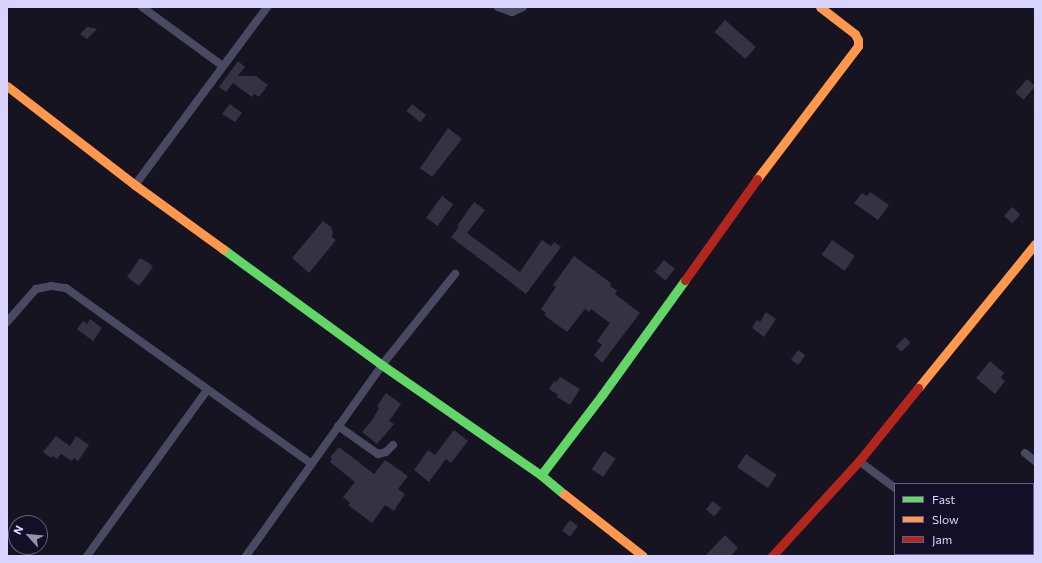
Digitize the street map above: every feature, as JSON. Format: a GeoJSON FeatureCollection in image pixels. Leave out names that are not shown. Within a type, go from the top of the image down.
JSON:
{"type":"FeatureCollection","features":[{"type":"Feature","properties":{"kind":"street"},"geometry":{"type":"LineString","coordinates":[[142,7],[223,66]]}},
{"type":"Feature","properties":{"kind":"street"},"geometry":{"type":"LineString","coordinates":[[135,185],[267,7]]}},
{"type":"Feature","properties":{"kind":"street"},"geometry":{"type":"LineString","coordinates":[[498,7],[512,12],[523,7]]}},
{"type":"Feature","properties":{"kind":"street"},"geometry":{"type":"LineString","coordinates":[[541,475],[602,395],[760,175],[854,53],[858,46],[858,40],[855,34],[820,7]]}},
{"type":"Feature","properties":{"kind":"street"},"geometry":{"type":"LineString","coordinates":[[7,86],[135,185],[382,365],[541,475],[643,556]]}},
{"type":"Feature","properties":{"kind":"street"},"geometry":{"type":"LineString","coordinates":[[772,556],[859,461],[1035,244]]}},
{"type":"Feature","properties":{"kind":"street"},"geometry":{"type":"LineString","coordinates":[[246,556],[382,365],[455,274]]}},
{"type":"Feature","properties":{"kind":"street"},"geometry":{"type":"LineString","coordinates":[[7,322],[36,289],[50,286],[66,288],[312,464]]}},
{"type":"Feature","properties":{"kind":"street"},"geometry":{"type":"LineString","coordinates":[[87,556],[208,390]]}},
{"type":"Feature","properties":{"kind":"street"},"geometry":{"type":"LineString","coordinates":[[338,426],[378,454],[386,452],[392,445]]}},
{"type":"Feature","properties":{"kind":"street"},"geometry":{"type":"LineString","coordinates":[[1025,453],[1035,461]]}},
{"type":"Feature","properties":{"kind":"street"},"geometry":{"type":"LineString","coordinates":[[859,461],[894,487]]}},
{"type":"Feature","properties":{"kind":"building"},"geometry":{"type":"Polygon","coordinates":[[[725,20],[756,47],[745,59],[715,32],[725,20]]]}},
{"type":"Feature","properties":{"kind":"building"},"geometry":{"type":"Polygon","coordinates":[[[87,27],[97,29],[87,39],[80,34],[87,27]]]}},
{"type":"Feature","properties":{"kind":"building"},"geometry":{"type":"Polygon","coordinates":[[[238,61],[245,67],[238,76],[256,76],[268,85],[259,97],[254,94],[252,97],[233,83],[226,92],[219,87],[238,61]]]}},
{"type":"Feature","properties":{"kind":"building"},"geometry":{"type":"Polygon","coordinates":[[[1027,79],[1035,87],[1023,100],[1015,93],[1027,79]]]}},
{"type":"Feature","properties":{"kind":"building"},"geometry":{"type":"Polygon","coordinates":[[[230,104],[242,113],[235,122],[222,114],[230,104]]]}},
{"type":"Feature","properties":{"kind":"building"},"geometry":{"type":"Polygon","coordinates":[[[412,104],[426,115],[421,122],[406,111],[412,104]]]}},
{"type":"Feature","properties":{"kind":"building"},"geometry":{"type":"Polygon","coordinates":[[[448,128],[462,139],[432,177],[420,168],[448,128]]]}},
{"type":"Feature","properties":{"kind":"building"},"geometry":{"type":"Polygon","coordinates":[[[870,192],[889,205],[878,220],[854,203],[862,193],[867,196],[870,192]]]}},
{"type":"Feature","properties":{"kind":"building"},"geometry":{"type":"Polygon","coordinates":[[[442,196],[453,204],[437,226],[426,218],[442,196]]]}},
{"type":"Feature","properties":{"kind":"building"},"geometry":{"type":"Polygon","coordinates":[[[474,202],[485,210],[467,233],[520,272],[542,240],[551,246],[554,242],[561,247],[526,294],[451,237],[474,202]]]}},
{"type":"Feature","properties":{"kind":"building"},"geometry":{"type":"Polygon","coordinates":[[[1012,207],[1020,214],[1012,223],[1004,216],[1012,207]]]}},
{"type":"Feature","properties":{"kind":"building"},"geometry":{"type":"Polygon","coordinates":[[[323,221],[331,227],[333,232],[332,237],[336,240],[309,273],[292,258],[323,221]]]}},
{"type":"Feature","properties":{"kind":"building"},"geometry":{"type":"Polygon","coordinates":[[[832,240],[855,256],[845,271],[822,255],[832,240]]]}},
{"type":"Feature","properties":{"kind":"building"},"geometry":{"type":"Polygon","coordinates":[[[574,256],[611,283],[610,286],[617,291],[615,294],[640,313],[602,363],[594,355],[602,345],[597,341],[610,323],[591,309],[589,312],[585,309],[567,332],[544,315],[546,313],[541,309],[556,287],[553,285],[574,256]]]}},
{"type":"Feature","properties":{"kind":"building"},"geometry":{"type":"Polygon","coordinates":[[[140,258],[153,267],[139,286],[127,277],[140,258]]]}},
{"type":"Feature","properties":{"kind":"building"},"geometry":{"type":"Polygon","coordinates":[[[664,260],[675,269],[665,280],[655,272],[664,260]]]}},
{"type":"Feature","properties":{"kind":"building"},"geometry":{"type":"Polygon","coordinates":[[[766,312],[776,319],[764,337],[752,328],[757,320],[760,322],[766,312]]]}},
{"type":"Feature","properties":{"kind":"building"},"geometry":{"type":"Polygon","coordinates":[[[90,319],[102,328],[93,341],[77,329],[83,321],[87,324],[90,319]]]}},
{"type":"Feature","properties":{"kind":"building"},"geometry":{"type":"Polygon","coordinates":[[[905,337],[911,343],[901,352],[896,346],[905,337]]]}},
{"type":"Feature","properties":{"kind":"building"},"geometry":{"type":"Polygon","coordinates":[[[798,350],[805,355],[798,365],[791,360],[798,350]]]}},
{"type":"Feature","properties":{"kind":"building"},"geometry":{"type":"Polygon","coordinates":[[[990,361],[1004,373],[1001,378],[1005,381],[995,394],[976,378],[990,361]]]}},
{"type":"Feature","properties":{"kind":"building"},"geometry":{"type":"Polygon","coordinates":[[[560,377],[580,389],[570,405],[557,397],[558,395],[549,389],[554,381],[556,382],[560,377]]]}},
{"type":"Feature","properties":{"kind":"building"},"geometry":{"type":"Polygon","coordinates":[[[386,393],[401,404],[389,421],[394,424],[377,444],[362,432],[373,419],[379,408],[377,406],[386,393]]]}},
{"type":"Feature","properties":{"kind":"building"},"geometry":{"type":"Polygon","coordinates":[[[454,430],[468,441],[451,463],[446,459],[429,482],[414,470],[428,450],[435,455],[454,430]]]}},
{"type":"Feature","properties":{"kind":"building"},"geometry":{"type":"Polygon","coordinates":[[[56,436],[70,446],[76,436],[89,445],[78,461],[74,458],[72,461],[61,454],[57,459],[53,456],[51,458],[43,452],[56,436]]]}},
{"type":"Feature","properties":{"kind":"building"},"geometry":{"type":"Polygon","coordinates":[[[339,447],[374,474],[385,460],[408,476],[398,489],[405,494],[394,511],[385,505],[372,523],[348,505],[350,503],[343,497],[355,482],[330,462],[332,459],[330,457],[339,447]]]}},
{"type":"Feature","properties":{"kind":"building"},"geometry":{"type":"Polygon","coordinates":[[[604,451],[616,459],[603,477],[592,469],[604,451]]]}},
{"type":"Feature","properties":{"kind":"building"},"geometry":{"type":"Polygon","coordinates":[[[746,454],[777,475],[768,488],[737,467],[746,454]]]}},
{"type":"Feature","properties":{"kind":"building"},"geometry":{"type":"Polygon","coordinates":[[[713,501],[721,508],[714,517],[706,509],[713,501]]]}},
{"type":"Feature","properties":{"kind":"building"},"geometry":{"type":"Polygon","coordinates":[[[570,520],[578,526],[570,536],[562,530],[570,520]]]}},
{"type":"Feature","properties":{"kind":"building"},"geometry":{"type":"Polygon","coordinates":[[[725,535],[738,548],[731,556],[705,556],[725,535]]]}},
{"type":"Feature","properties":{"kind":"traffic: fast"},"geometry":{"type":"LineString","coordinates":[[223,249],[382,365],[541,475],[564,494]]}},
{"type":"Feature","properties":{"kind":"traffic: fast"},"geometry":{"type":"LineString","coordinates":[[541,475],[602,395],[685,280]]}},
{"type":"Feature","properties":{"kind":"traffic: slow"},"geometry":{"type":"LineString","coordinates":[[757,179],[858,46],[858,40],[855,34],[820,7]]}},
{"type":"Feature","properties":{"kind":"traffic: slow"},"geometry":{"type":"LineString","coordinates":[[7,86],[135,185],[223,249]]}},
{"type":"Feature","properties":{"kind":"traffic: slow"},"geometry":{"type":"LineString","coordinates":[[918,388],[1035,244]]}},
{"type":"Feature","properties":{"kind":"traffic: slow"},"geometry":{"type":"LineString","coordinates":[[564,494],[643,556]]}},
{"type":"Feature","properties":{"kind":"traffic: jam"},"geometry":{"type":"LineString","coordinates":[[685,280],[757,179]]}},
{"type":"Feature","properties":{"kind":"traffic: jam"},"geometry":{"type":"LineString","coordinates":[[772,556],[859,461],[918,388]]}}]}
